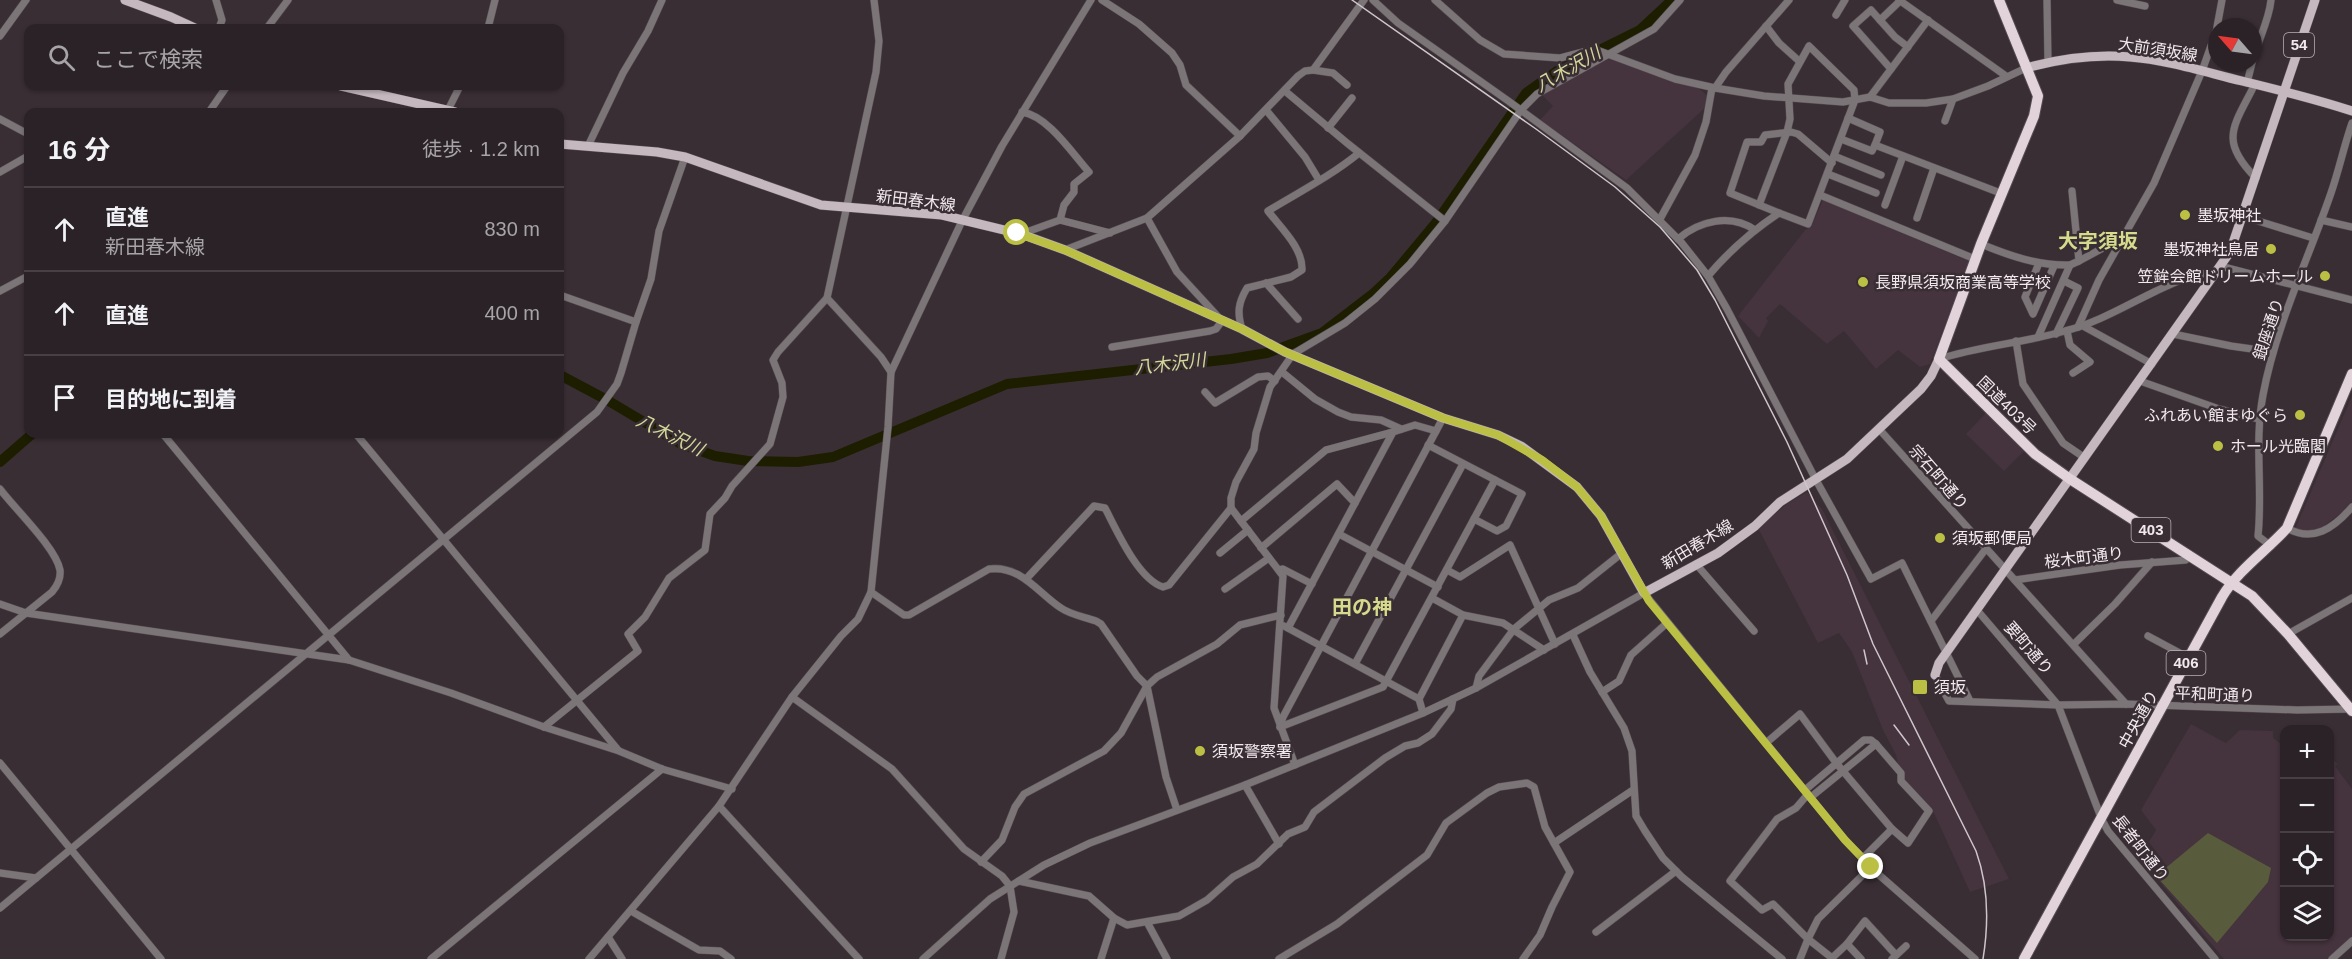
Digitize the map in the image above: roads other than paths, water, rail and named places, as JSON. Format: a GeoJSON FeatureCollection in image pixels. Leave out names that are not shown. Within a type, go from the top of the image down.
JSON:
{"type":"FeatureCollection","features":[{"type":"Feature","properties":{"kind":"highway"},"geometry":{"type":"LineString","coordinates":[[1939,359],[1975,259],[2003,194],[2036,106],[2037,96],[1999,0]]}},
{"type":"Feature","properties":{"kind":"highway","name":"国道403号"},"geometry":{"type":"LineString","coordinates":[[1939,359],[2035,454],[2252,596],[2288,634],[2352,710]]}},
{"type":"Feature","properties":{"kind":"highway","name":"中央通り"},"geometry":{"type":"LineString","coordinates":[[2024,959],[2231,582],[2271,546],[2287,528],[2352,374]]}},
{"type":"Feature","properties":{"kind":"main road"},"geometry":{"type":"LineString","coordinates":[[125,0],[185,24]]}},
{"type":"Feature","properties":{"kind":"main road","name":"54"},"geometry":{"type":"LineString","coordinates":[[2283,91],[2315,0]]}},
{"type":"Feature","properties":{"kind":"main road","name":"大前須坂線"},"geometry":{"type":"LineString","coordinates":[[2026,68],[2048,62],[2109,56],[2131,57],[2202,71],[2352,111]]}},
{"type":"Feature","properties":{"kind":"main road"},"geometry":{"type":"LineString","coordinates":[[359,90],[438,108]]}},
{"type":"Feature","properties":{"kind":"main road"},"geometry":{"type":"LineString","coordinates":[[1935,675],[1939,663],[2230,252],[2283,91]]}},
{"type":"Feature","properties":{"kind":"main road","name":"新田春木線"},"geometry":{"type":"LineString","coordinates":[[564,144],[657,152],[686,157],[821,205],[942,215],[1021,234],[1065,250],[1242,329],[1289,353],[1443,418],[1498,435],[1542,460],[1583,494],[1601,516],[1644,593],[1718,553],[1755,526],[1780,502],[1847,459],[1921,389],[1931,376],[1939,359]]}},
{"type":"Feature","properties":{"kind":"street"},"geometry":{"type":"LineString","coordinates":[[0,36],[26,0]]}},
{"type":"Feature","properties":{"kind":"street"},"geometry":{"type":"LineString","coordinates":[[216,0],[222,20],[220,24]]}},
{"type":"Feature","properties":{"kind":"street"},"geometry":{"type":"LineString","coordinates":[[270,24],[288,0]]}},
{"type":"Feature","properties":{"kind":"street"},"geometry":{"type":"LineString","coordinates":[[489,24],[495,0]]}},
{"type":"Feature","properties":{"kind":"street"},"geometry":{"type":"LineString","coordinates":[[588,146],[662,0]]}},
{"type":"Feature","properties":{"kind":"street"},"geometry":{"type":"LineString","coordinates":[[544,727],[638,651],[628,634],[645,617],[669,578],[705,550],[710,514],[770,444],[783,397],[782,383],[773,360],[827,298],[876,72],[879,41],[874,0]]}},
{"type":"Feature","properties":{"kind":"street"},"geometry":{"type":"LineString","coordinates":[[589,959],[719,806],[792,697],[841,636],[858,619],[871,592],[888,426],[891,372],[962,221],[1022,112],[1091,0]]}},
{"type":"Feature","properties":{"kind":"street"},"geometry":{"type":"LineString","coordinates":[[1103,0],[1139,24],[1172,53],[1180,65],[1186,85],[1240,136]]}},
{"type":"Feature","properties":{"kind":"street"},"geometry":{"type":"LineString","coordinates":[[1313,70],[1364,0]]}},
{"type":"Feature","properties":{"kind":"street"},"geometry":{"type":"LineString","coordinates":[[1373,0],[1398,23],[1627,188],[1678,239],[1708,276],[1816,480],[1872,579],[1902,563],[1970,701]]}},
{"type":"Feature","properties":{"kind":"street"},"geometry":{"type":"LineString","coordinates":[[1435,0],[1480,40],[1504,54],[1568,58],[1576,53],[1593,49],[1675,79],[1714,88],[1790,99],[1843,102],[1870,97],[1889,103],[1926,103],[1953,99],[2026,68]]}},
{"type":"Feature","properties":{"kind":"street"},"geometry":{"type":"LineString","coordinates":[[1295,765],[1274,708],[1283,576],[1231,508],[1231,498],[1236,482],[1254,449],[1256,433],[1266,400],[1282,372],[1289,353],[1345,323],[1375,299],[1410,264],[1444,221],[1521,110],[1537,94],[1551,84],[1654,29],[1680,0]]}},
{"type":"Feature","properties":{"kind":"street"},"geometry":{"type":"LineString","coordinates":[[1660,219],[1695,155],[1714,88],[1789,0]]}},
{"type":"Feature","properties":{"kind":"street"},"geometry":{"type":"LineString","coordinates":[[1836,15],[1845,0]]}},
{"type":"Feature","properties":{"kind":"street"},"geometry":{"type":"LineString","coordinates":[[1880,20],[1900,0],[2006,76]]}},
{"type":"Feature","properties":{"kind":"street"},"geometry":{"type":"LineString","coordinates":[[2047,0],[2048,62]]}},
{"type":"Feature","properties":{"kind":"street"},"geometry":{"type":"LineString","coordinates":[[2117,0],[2145,6]]}},
{"type":"Feature","properties":{"kind":"street"},"geometry":{"type":"LineString","coordinates":[[2219,18],[2222,0]]}},
{"type":"Feature","properties":{"kind":"street"},"geometry":{"type":"LineString","coordinates":[[2262,30],[2270,12],[2271,0]]}},
{"type":"Feature","properties":{"kind":"street"},"geometry":{"type":"LineString","coordinates":[[1891,69],[1852,27],[1871,10],[1895,37],[1908,47]]}},
{"type":"Feature","properties":{"kind":"street"},"geometry":{"type":"LineString","coordinates":[[1870,97],[1928,20]]}},
{"type":"Feature","properties":{"kind":"street"},"geometry":{"type":"LineString","coordinates":[[1767,26],[1779,43],[1799,61]]}},
{"type":"Feature","properties":{"kind":"street"},"geometry":{"type":"LineString","coordinates":[[1759,205],[1787,132],[1790,99],[1788,84],[1809,46],[1854,90],[1855,100],[1833,159],[1827,174],[1820,195],[1808,224],[1779,213],[1759,205],[1730,193],[1747,142],[1761,142],[1766,135],[1787,132],[1798,134],[1833,159],[1881,175]]}},
{"type":"Feature","properties":{"kind":"street"},"geometry":{"type":"LineString","coordinates":[[2080,327],[2099,280],[2154,183],[2208,54]]}},
{"type":"Feature","properties":{"kind":"street"},"geometry":{"type":"LineString","coordinates":[[1065,250],[1147,218],[1159,205],[1240,136],[1305,71],[1333,73],[1347,84]]}},
{"type":"Feature","properties":{"kind":"street"},"geometry":{"type":"LineString","coordinates":[[2252,72],[2251,83],[2233,128],[2234,149],[2241,163],[2256,178]]}},
{"type":"Feature","properties":{"kind":"street"},"geometry":{"type":"LineString","coordinates":[[212,108],[224,90]]}},
{"type":"Feature","properties":{"kind":"street"},"geometry":{"type":"LineString","coordinates":[[452,108],[459,90]]}},
{"type":"Feature","properties":{"kind":"street"},"geometry":{"type":"LineString","coordinates":[[1285,91],[1444,221]]}},
{"type":"Feature","properties":{"kind":"street"},"geometry":{"type":"LineString","coordinates":[[1328,128],[1352,98]]}},
{"type":"Feature","properties":{"kind":"street"},"geometry":{"type":"LineString","coordinates":[[1945,121],[1953,99]]}},
{"type":"Feature","properties":{"kind":"street"},"geometry":{"type":"LineString","coordinates":[[1266,110],[1305,157],[1319,180]]}},
{"type":"Feature","properties":{"kind":"street"},"geometry":{"type":"LineString","coordinates":[[1022,112],[1033,114],[1059,137],[1089,172],[1074,184],[1074,192],[1064,205],[1060,220]]}},
{"type":"Feature","properties":{"kind":"street"},"geometry":{"type":"LineString","coordinates":[[1840,139],[1872,151],[1880,132],[1848,118]]}},
{"type":"Feature","properties":{"kind":"street"},"geometry":{"type":"LineString","coordinates":[[0,119],[24,132]]}},
{"type":"Feature","properties":{"kind":"street","name":"銀座通り"},"geometry":{"type":"LineString","coordinates":[[2271,546],[2258,536],[2259,419],[2273,352],[2332,191],[2352,123]]}},
{"type":"Feature","properties":{"kind":"street"},"geometry":{"type":"LineString","coordinates":[[1875,145],[2003,194]]}},
{"type":"Feature","properties":{"kind":"street"},"geometry":{"type":"LineString","coordinates":[[1242,329],[1238,314],[1247,288],[1291,276],[1302,270],[1302,261],[1297,250],[1269,211],[1336,172],[1359,153]]}},
{"type":"Feature","properties":{"kind":"street"},"geometry":{"type":"LineString","coordinates":[[1885,205],[1903,156]]}},
{"type":"Feature","properties":{"kind":"street"},"geometry":{"type":"LineString","coordinates":[[0,908],[597,411],[617,384],[651,279],[659,231],[686,157]]}},
{"type":"Feature","properties":{"kind":"street"},"geometry":{"type":"LineString","coordinates":[[0,172],[24,158]]}},
{"type":"Feature","properties":{"kind":"street"},"geometry":{"type":"LineString","coordinates":[[1917,218],[1934,168]]}},
{"type":"Feature","properties":{"kind":"street"},"geometry":{"type":"LineString","coordinates":[[1827,174],[1876,193]]}},
{"type":"Feature","properties":{"kind":"street"},"geometry":{"type":"LineString","coordinates":[[2072,191],[2079,261]]}},
{"type":"Feature","properties":{"kind":"street"},"geometry":{"type":"LineString","coordinates":[[1820,195],[1975,259]]}},
{"type":"Feature","properties":{"kind":"street"},"geometry":{"type":"LineString","coordinates":[[1708,276],[1726,255],[1779,213]]}},
{"type":"Feature","properties":{"kind":"street"},"geometry":{"type":"LineString","coordinates":[[2242,216],[2313,238]]}},
{"type":"Feature","properties":{"kind":"street"},"geometry":{"type":"LineString","coordinates":[[1112,347],[1210,331],[1222,321],[1177,272],[1147,218]]}},
{"type":"Feature","properties":{"kind":"street"},"geometry":{"type":"LineString","coordinates":[[1021,234],[1060,220],[1112,233]]}},
{"type":"Feature","properties":{"kind":"street"},"geometry":{"type":"LineString","coordinates":[[1678,239],[1691,228],[1720,220],[1746,224],[1755,230]]}},
{"type":"Feature","properties":{"kind":"street"},"geometry":{"type":"LineString","coordinates":[[2321,220],[2352,227]]}},
{"type":"Feature","properties":{"kind":"street"},"geometry":{"type":"LineString","coordinates":[[1981,244],[2005,254],[2039,263],[2070,266],[2103,248],[2112,235],[2126,232]]}},
{"type":"Feature","properties":{"kind":"street"},"geometry":{"type":"LineString","coordinates":[[2039,263],[2025,297],[2033,314],[2054,266]]}},
{"type":"Feature","properties":{"kind":"street"},"geometry":{"type":"LineString","coordinates":[[2038,337],[2070,266]]}},
{"type":"Feature","properties":{"kind":"street"},"geometry":{"type":"LineString","coordinates":[[1939,359],[1969,349],[2056,334],[2080,327],[2172,284],[2202,272],[2218,269],[2352,300]]}},
{"type":"Feature","properties":{"kind":"street"},"geometry":{"type":"LineString","coordinates":[[0,291],[24,278]]}},
{"type":"Feature","properties":{"kind":"street"},"geometry":{"type":"LineString","coordinates":[[2056,334],[2078,288],[2064,281]]}},
{"type":"Feature","properties":{"kind":"street"},"geometry":{"type":"LineString","coordinates":[[1266,283],[1298,319]]}},
{"type":"Feature","properties":{"kind":"street"},"geometry":{"type":"LineString","coordinates":[[564,296],[636,322]]}},
{"type":"Feature","properties":{"kind":"street"},"geometry":{"type":"LineString","coordinates":[[827,298],[881,357],[891,372]]}},
{"type":"Feature","properties":{"kind":"street"},"geometry":{"type":"LineString","coordinates":[[2080,327],[2152,364]]}},
{"type":"Feature","properties":{"kind":"street"},"geometry":{"type":"LineString","coordinates":[[2067,331],[2070,345],[2090,362],[2073,373]]}},
{"type":"Feature","properties":{"kind":"street"},"geometry":{"type":"LineString","coordinates":[[2173,334],[2273,352]]}},
{"type":"Feature","properties":{"kind":"street"},"geometry":{"type":"LineString","coordinates":[[2016,340],[2023,384],[2063,443],[2085,458]]}},
{"type":"Feature","properties":{"kind":"street"},"geometry":{"type":"LineString","coordinates":[[1282,372],[1315,399],[1338,412],[1351,417],[1381,420],[1401,429]]}},
{"type":"Feature","properties":{"kind":"street"},"geometry":{"type":"LineString","coordinates":[[1205,393],[1215,403],[1258,377],[1268,376],[1275,381]]}},
{"type":"Feature","properties":{"kind":"street"},"geometry":{"type":"LineString","coordinates":[[2140,381],[2219,409],[2259,419]]}},
{"type":"Feature","properties":{"kind":"street"},"geometry":{"type":"LineString","coordinates":[[1280,727],[1283,717],[1443,418]]}},
{"type":"Feature","properties":{"kind":"street"},"geometry":{"type":"LineString","coordinates":[[1241,521],[1326,450],[1415,425],[1436,431]]}},
{"type":"Feature","properties":{"kind":"street","name":"宗石町通り"},"geometry":{"type":"LineString","coordinates":[[1879,429],[1985,550],[2015,580]]}},
{"type":"Feature","properties":{"kind":"street"},"geometry":{"type":"LineString","coordinates":[[1288,628],[1393,432]]}},
{"type":"Feature","properties":{"kind":"street"},"geometry":{"type":"LineString","coordinates":[[166,438],[349,660]]}},
{"type":"Feature","properties":{"kind":"street"},"geometry":{"type":"LineString","coordinates":[[359,438],[619,751]]}},
{"type":"Feature","properties":{"kind":"street"},"geometry":{"type":"LineString","coordinates":[[1428,445],[1521,494],[1506,526],[1497,531],[1474,519]]}},
{"type":"Feature","properties":{"kind":"street"},"geometry":{"type":"LineString","coordinates":[[1355,664],[1463,464]]}},
{"type":"Feature","properties":{"kind":"street"},"geometry":{"type":"LineString","coordinates":[[1280,727],[1383,687],[1495,480]]}},
{"type":"Feature","properties":{"kind":"street"},"geometry":{"type":"LineString","coordinates":[[1261,548],[1337,484],[1355,503]]}},
{"type":"Feature","properties":{"kind":"street"},"geometry":{"type":"LineString","coordinates":[[0,634],[57,586],[60,573],[56,559],[1,490]]}},
{"type":"Feature","properties":{"kind":"street"},"geometry":{"type":"LineString","coordinates":[[1027,578],[1094,506],[1105,508],[1123,544],[1156,585],[1163,587],[1169,585],[1231,508]]}},
{"type":"Feature","properties":{"kind":"street"},"geometry":{"type":"LineString","coordinates":[[2287,528],[2299,535],[2318,534],[2346,515],[2352,507]]}},
{"type":"Feature","properties":{"kind":"street"},"geometry":{"type":"LineString","coordinates":[[1220,553],[1248,530]]}},
{"type":"Feature","properties":{"kind":"street"},"geometry":{"type":"LineString","coordinates":[[1339,534],[1438,587]]}},
{"type":"Feature","properties":{"kind":"street"},"geometry":{"type":"LineString","coordinates":[[1447,570],[1460,577],[1510,545],[1555,644]]}},
{"type":"Feature","properties":{"kind":"street"},"geometry":{"type":"LineString","coordinates":[[1931,621],[1985,550]]}},
{"type":"Feature","properties":{"kind":"street"},"geometry":{"type":"LineString","coordinates":[[1476,688],[1479,676],[1514,629],[1549,600],[1578,588],[1622,554]]}},
{"type":"Feature","properties":{"kind":"street","name":"桜木町通り"},"geometry":{"type":"LineString","coordinates":[[2015,580],[2152,562],[2186,560],[2190,554]]}},
{"type":"Feature","properties":{"kind":"street"},"geometry":{"type":"LineString","coordinates":[[1225,589],[1269,558]]}},
{"type":"Feature","properties":{"kind":"street"},"geometry":{"type":"LineString","coordinates":[[2074,644],[2115,604],[2152,562]]}},
{"type":"Feature","properties":{"kind":"street"},"geometry":{"type":"LineString","coordinates":[[1696,564],[1754,631]]}},
{"type":"Feature","properties":{"kind":"street"},"geometry":{"type":"LineString","coordinates":[[871,592],[904,615],[909,615],[989,569],[996,568],[1027,578],[1061,609],[1101,624],[1137,676],[1147,686],[1166,777],[1176,810]]}},
{"type":"Feature","properties":{"kind":"street"},"geometry":{"type":"LineString","coordinates":[[1279,570],[1283,569],[1312,584]]}},
{"type":"Feature","properties":{"kind":"street"},"geometry":{"type":"LineString","coordinates":[[2015,580],[2126,704]]}},
{"type":"Feature","properties":{"kind":"street"},"geometry":{"type":"LineString","coordinates":[[923,959],[964,921],[1010,886],[1044,865],[1090,843],[1245,785],[1423,713],[1476,688],[1644,593],[1808,794],[1871,867],[1973,959]]}},
{"type":"Feature","properties":{"kind":"street"},"geometry":{"type":"LineString","coordinates":[[1432,598],[1463,615],[1503,623],[1544,650]]}},
{"type":"Feature","properties":{"kind":"street"},"geometry":{"type":"LineString","coordinates":[[2288,634],[2352,598]]}},
{"type":"Feature","properties":{"kind":"street"},"geometry":{"type":"LineString","coordinates":[[0,604],[26,613],[349,660],[619,751],[662,769],[732,789]]}},
{"type":"Feature","properties":{"kind":"street","name":"要町通り"},"geometry":{"type":"LineString","coordinates":[[1977,610],[2046,688],[2058,705]]}},
{"type":"Feature","properties":{"kind":"street"},"geometry":{"type":"LineString","coordinates":[[981,862],[1002,840],[1015,807],[1024,794],[1104,751],[1121,733],[1147,686],[1157,677],[1217,644],[1240,625],[1281,615]]}},
{"type":"Feature","properties":{"kind":"street"},"geometry":{"type":"LineString","coordinates":[[1423,713],[1419,699],[1463,615]]}},
{"type":"Feature","properties":{"kind":"street"},"geometry":{"type":"LineString","coordinates":[[1280,623],[1419,699]]}},
{"type":"Feature","properties":{"kind":"street"},"geometry":{"type":"LineString","coordinates":[[1602,692],[1619,681],[1631,655],[1667,623]]}},
{"type":"Feature","properties":{"kind":"street"},"geometry":{"type":"LineString","coordinates":[[1573,634],[1590,672],[1624,728],[1632,751],[1635,816],[1663,858],[1676,871],[1782,959]]}},
{"type":"Feature","properties":{"kind":"street"},"geometry":{"type":"LineString","coordinates":[[2148,636],[2188,658]]}},
{"type":"Feature","properties":{"kind":"street","name":"平和町通り"},"geometry":{"type":"LineString","coordinates":[[1935,675],[1949,701],[2352,710]]}},
{"type":"Feature","properties":{"kind":"street"},"geometry":{"type":"LineString","coordinates":[[792,697],[892,769],[957,842],[1002,876],[1010,886],[1014,912],[1001,959]]}},
{"type":"Feature","properties":{"kind":"street"},"geometry":{"type":"LineString","coordinates":[[1019,881],[1089,896],[1114,918],[1127,925],[1179,916],[1207,900],[1233,877],[1257,864],[1288,834],[1305,827],[1314,812],[1385,758],[1432,734],[1451,709],[1453,699]]}},
{"type":"Feature","properties":{"kind":"street","name":"長者町通り"},"geometry":{"type":"LineString","coordinates":[[2058,705],[2108,831],[2215,959]]}},
{"type":"Feature","properties":{"kind":"street"},"geometry":{"type":"LineString","coordinates":[[1766,743],[1800,714],[1837,764],[1892,829],[1908,843],[1929,811],[1901,781],[1901,772],[1876,744],[1871,740],[1864,740],[1837,764],[1796,808],[1777,819],[1730,881],[1762,910],[1773,904],[1808,939],[1832,958],[1847,944],[1865,921],[1894,957],[1906,946]]}},
{"type":"Feature","properties":{"kind":"street"},"geometry":{"type":"LineString","coordinates":[[1808,794],[1844,772],[1876,744]]}},
{"type":"Feature","properties":{"kind":"street"},"geometry":{"type":"LineString","coordinates":[[0,763],[160,959]]}},
{"type":"Feature","properties":{"kind":"street"},"geometry":{"type":"LineString","coordinates":[[431,959],[662,769]]}},
{"type":"Feature","properties":{"kind":"street"},"geometry":{"type":"LineString","coordinates":[[1279,959],[1337,924],[1427,855],[1446,823],[1487,793],[1499,787],[1527,783],[1534,787],[1545,827],[1570,872],[1540,935],[1523,959]]}},
{"type":"Feature","properties":{"kind":"street"},"geometry":{"type":"LineString","coordinates":[[1245,785],[1279,844]]}},
{"type":"Feature","properties":{"kind":"street"},"geometry":{"type":"LineString","coordinates":[[1554,843],[1633,790]]}},
{"type":"Feature","properties":{"kind":"street"},"geometry":{"type":"LineString","coordinates":[[719,806],[859,959]]}},
{"type":"Feature","properties":{"kind":"street"},"geometry":{"type":"LineString","coordinates":[[1863,858],[1892,829]]}},
{"type":"Feature","properties":{"kind":"street"},"geometry":{"type":"LineString","coordinates":[[1800,959],[1818,919],[1871,867]]}},
{"type":"Feature","properties":{"kind":"street"},"geometry":{"type":"LineString","coordinates":[[1596,932],[1676,871]]}},
{"type":"Feature","properties":{"kind":"street"},"geometry":{"type":"LineString","coordinates":[[0,873],[36,878]]}},
{"type":"Feature","properties":{"kind":"street"},"geometry":{"type":"LineString","coordinates":[[631,911],[699,950],[720,951],[731,959]]}},
{"type":"Feature","properties":{"kind":"street"},"geometry":{"type":"LineString","coordinates":[[1101,959],[1114,918]]}},
{"type":"Feature","properties":{"kind":"street"},"geometry":{"type":"LineString","coordinates":[[1147,922],[1167,959]]}},
{"type":"Feature","properties":{"kind":"street"},"geometry":{"type":"LineString","coordinates":[[608,937],[622,959]]}},
{"type":"Feature","properties":{"kind":"street"},"geometry":{"type":"LineString","coordinates":[[2332,959],[2352,941]]}},
{"type":"Feature","properties":{"kind":"street"},"geometry":{"type":"LineString","coordinates":[[1847,944],[1861,959]]}},
{"type":"Feature","properties":{"kind":"street"},"geometry":{"type":"LineString","coordinates":[[696,959],[699,950]]}},
{"type":"Feature","properties":{"kind":"waterway","name":"八木沢川"},"geometry":{"type":"LineString","coordinates":[[564,377],[681,444],[715,456],[748,461],[798,462],[833,457],[1007,384],[1267,353],[1322,333],[1390,278],[1435,224],[1526,93],[1557,71],[1640,30],[1672,0]]}},
{"type":"Feature","properties":{"kind":"waterway","name":"八木沢川"},"geometry":{"type":"LineString","coordinates":[[0,462],[27,438]]}},
{"type":"Feature","properties":{"kind":"railway"},"geometry":{"type":"LineString","coordinates":[[1352,0],[1615,187],[1660,227],[1697,270],[1715,300],[1787,442],[1847,575],[1873,644],[1976,851],[1986,891],[1987,905],[1983,959]]}},
{"type":"Feature","properties":{"kind":"railway"},"geometry":{"type":"LineString","coordinates":[[1864,650],[1867,664]]}},
{"type":"Feature","properties":{"kind":"railway"},"geometry":{"type":"LineString","coordinates":[[1894,725],[1909,745]]}},
{"type":"Feature","properties":{"kind":"place","name":"墨坂神社"},"geometry":{"type":"Point","coordinates":[2185,215]}},
{"type":"Feature","properties":{"kind":"place","name":"墨坂神社鳥居"},"geometry":{"type":"Point","coordinates":[2271,249]}},
{"type":"Feature","properties":{"kind":"place","name":"笠鉾会館ドリームホール"},"geometry":{"type":"Point","coordinates":[2325,276]}},
{"type":"Feature","properties":{"kind":"place","name":"長野県須坂商業高等学校"},"geometry":{"type":"Point","coordinates":[1863,282]}},
{"type":"Feature","properties":{"kind":"place","name":"ふれあい館まゆぐら"},"geometry":{"type":"Point","coordinates":[2300,415]}},
{"type":"Feature","properties":{"kind":"place","name":"ホール光臨閣"},"geometry":{"type":"Point","coordinates":[2218,446]}},
{"type":"Feature","properties":{"kind":"place","name":"須坂郵便局"},"geometry":{"type":"Point","coordinates":[1940,538]}},
{"type":"Feature","properties":{"kind":"place","name":"須坂"},"geometry":{"type":"Point","coordinates":[1920,687]}},
{"type":"Feature","properties":{"kind":"place","name":"須坂警察署"},"geometry":{"type":"Point","coordinates":[1200,751]}},
{"type":"Feature","properties":{"kind":"district","name":"大字須坂"},"geometry":{"type":"Point","coordinates":[2098,241]}},
{"type":"Feature","properties":{"kind":"district","name":"田の神"},"geometry":{"type":"Point","coordinates":[1362,607]}}]}
